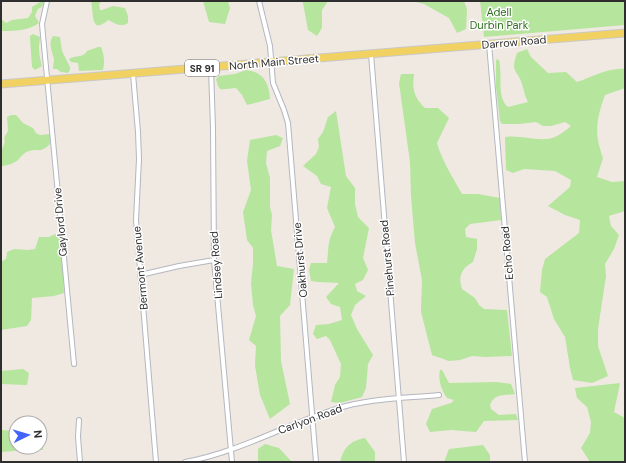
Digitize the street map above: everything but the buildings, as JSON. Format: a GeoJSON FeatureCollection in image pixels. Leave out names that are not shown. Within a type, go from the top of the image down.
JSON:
{"type":"FeatureCollection","features":[{"type":"Feature","properties":{"kind":"main road","name":"Darrow Road"},"geometry":{"type":"LineString","coordinates":[[403,52],[625,33]]}},
{"type":"Feature","properties":{"kind":"main road","name":"North Main Street"},"geometry":{"type":"LineString","coordinates":[[1,84],[211,68],[271,61],[403,52]]}},
{"type":"Feature","properties":{"kind":"street","name":"Gaylord Drive"},"geometry":{"type":"LineString","coordinates":[[47,1],[42,24],[74,364]]}},
{"type":"Feature","properties":{"kind":"street","name":"Oakhurst Drive"},"geometry":{"type":"LineString","coordinates":[[259,1],[268,36],[273,83],[288,123],[316,462]]}},
{"type":"Feature","properties":{"kind":"street","name":"Echo Road"},"geometry":{"type":"LineString","coordinates":[[489,44],[525,462]]}},
{"type":"Feature","properties":{"kind":"street","name":"Pinehurst Road"},"geometry":{"type":"LineString","coordinates":[[371,54],[404,462]]}},
{"type":"Feature","properties":{"kind":"street","name":"Lindsey Road"},"geometry":{"type":"LineString","coordinates":[[211,68],[214,260],[232,462]]}},
{"type":"Feature","properties":{"kind":"street","name":"Bermont Avenue"},"geometry":{"type":"LineString","coordinates":[[133,74],[139,159],[136,220],[156,462]]}},
{"type":"Feature","properties":{"kind":"street"},"geometry":{"type":"LineString","coordinates":[[140,275],[214,260]]}},
{"type":"Feature","properties":{"kind":"street","name":"Carlyon Road"},"geometry":{"type":"LineString","coordinates":[[185,462],[211,456],[313,417],[359,403],[440,395]]}},
{"type":"Feature","properties":{"kind":"street"},"geometry":{"type":"LineString","coordinates":[[79,420],[78,437],[80,462]]}},
{"type":"Feature","properties":{"kind":"green space"},"geometry":{"type":"Polygon","coordinates":[[[91,1],[102,1],[99,4],[100,10],[113,6],[125,8],[128,16],[128,23],[120,25],[108,20],[102,24],[96,24],[94,21],[91,1]]]}},
{"type":"Feature","properties":{"kind":"green space"},"geometry":{"type":"Polygon","coordinates":[[[203,1],[228,1],[230,8],[225,24],[209,22],[203,1]]]}},
{"type":"Feature","properties":{"kind":"green space"},"geometry":{"type":"Polygon","coordinates":[[[301,1],[328,1],[322,10],[322,28],[317,36],[308,30],[303,3],[301,1]]]}},
{"type":"Feature","properties":{"kind":"green space"},"geometry":{"type":"Polygon","coordinates":[[[412,1],[464,1],[467,9],[466,29],[457,33],[449,18],[424,4],[412,1]]]}},
{"type":"Feature","properties":{"kind":"green space","name":"Adell Durbin Park"},"geometry":{"type":"Polygon","coordinates":[[[480,1],[625,1],[625,25],[484,37],[480,1]]]}},
{"type":"Feature","properties":{"kind":"green space"},"geometry":{"type":"Polygon","coordinates":[[[40,2],[44,2],[42,7],[38,9],[35,16],[39,23],[16,31],[1,31],[1,19],[6,23],[12,20],[28,18],[32,12],[32,7],[40,2]]]}},
{"type":"Feature","properties":{"kind":"green space"},"geometry":{"type":"Polygon","coordinates":[[[33,34],[40,37],[39,52],[42,66],[35,70],[32,67],[30,38],[33,34]]]}},
{"type":"Feature","properties":{"kind":"green space"},"geometry":{"type":"Polygon","coordinates":[[[53,36],[60,37],[62,51],[70,67],[68,73],[53,69],[54,59],[51,45],[53,36]]]}},
{"type":"Feature","properties":{"kind":"green space"},"geometry":{"type":"Polygon","coordinates":[[[101,47],[103,55],[103,70],[79,71],[78,63],[71,62],[69,59],[81,56],[87,51],[101,47]]]}},
{"type":"Feature","properties":{"kind":"green space"},"geometry":{"type":"Polygon","coordinates":[[[527,49],[531,57],[548,73],[566,72],[577,82],[613,69],[625,69],[625,88],[605,95],[597,126],[598,141],[603,158],[597,177],[612,182],[625,181],[625,211],[609,216],[611,226],[619,235],[614,249],[605,264],[606,276],[598,329],[598,346],[608,376],[592,383],[573,380],[565,337],[554,319],[547,297],[540,292],[542,270],[545,259],[579,233],[580,220],[565,215],[548,206],[570,187],[571,180],[555,171],[524,169],[513,173],[506,170],[505,137],[549,139],[559,135],[571,126],[565,122],[551,126],[543,126],[536,122],[502,124],[500,121],[496,87],[496,61],[497,59],[499,60],[501,92],[504,103],[508,107],[528,102],[520,79],[514,68],[517,53],[527,49]]]}},
{"type":"Feature","properties":{"kind":"green space"},"geometry":{"type":"Polygon","coordinates":[[[246,70],[257,73],[264,79],[268,88],[270,99],[247,105],[242,95],[236,88],[220,89],[218,86],[216,79],[219,76],[235,74],[246,70]]]}},
{"type":"Feature","properties":{"kind":"green space"},"geometry":{"type":"Polygon","coordinates":[[[401,74],[414,74],[413,85],[416,97],[425,108],[438,108],[449,118],[437,143],[451,176],[462,194],[478,194],[500,198],[501,220],[470,224],[465,229],[466,237],[477,239],[477,249],[473,262],[463,270],[460,280],[462,289],[475,298],[479,305],[484,309],[507,310],[512,356],[472,356],[460,360],[449,361],[432,355],[421,312],[422,280],[415,243],[410,162],[399,83],[401,74]]]}},
{"type":"Feature","properties":{"kind":"green space"},"geometry":{"type":"Polygon","coordinates":[[[336,111],[346,176],[355,188],[355,204],[358,217],[369,228],[363,258],[368,270],[363,280],[355,284],[357,291],[366,296],[355,305],[351,315],[357,329],[373,355],[368,364],[366,388],[362,397],[340,403],[331,402],[335,385],[340,377],[341,364],[330,340],[326,336],[317,339],[313,334],[316,325],[329,324],[342,320],[340,307],[331,304],[326,297],[339,283],[311,281],[309,270],[311,263],[327,263],[329,241],[335,227],[327,208],[331,187],[321,184],[317,176],[303,166],[316,154],[319,147],[318,139],[323,132],[328,117],[336,111]]]}},
{"type":"Feature","properties":{"kind":"green space"},"geometry":{"type":"Polygon","coordinates":[[[16,115],[23,123],[33,128],[36,133],[40,135],[50,134],[50,144],[42,150],[32,150],[23,154],[15,162],[1,166],[1,153],[5,141],[4,138],[8,131],[7,117],[16,115]]]}},
{"type":"Feature","properties":{"kind":"green space"},"geometry":{"type":"Polygon","coordinates":[[[276,135],[283,138],[280,146],[267,151],[266,163],[270,178],[270,207],[272,215],[271,230],[277,266],[294,269],[290,305],[280,316],[281,361],[290,404],[270,419],[260,395],[255,366],[256,346],[249,340],[256,316],[253,305],[251,283],[253,248],[247,240],[243,212],[251,190],[247,161],[250,140],[276,135]]]}},
{"type":"Feature","properties":{"kind":"green space"},"geometry":{"type":"Polygon","coordinates":[[[58,234],[61,241],[64,293],[54,296],[32,298],[31,320],[27,326],[1,330],[1,262],[6,259],[7,252],[14,249],[35,249],[39,237],[49,237],[58,234]]]}},
{"type":"Feature","properties":{"kind":"green space"},"geometry":{"type":"Polygon","coordinates":[[[23,369],[29,373],[27,385],[1,384],[1,371],[23,369]]]}},
{"type":"Feature","properties":{"kind":"green space"},"geometry":{"type":"Polygon","coordinates":[[[440,370],[442,370],[449,383],[496,382],[511,384],[515,394],[503,395],[494,398],[490,405],[491,409],[499,415],[516,414],[518,420],[484,421],[476,432],[451,430],[430,432],[426,424],[432,409],[451,403],[454,400],[447,398],[443,391],[440,384],[440,370]]]}},
{"type":"Feature","properties":{"kind":"green space"},"geometry":{"type":"Polygon","coordinates":[[[620,383],[614,412],[625,418],[625,462],[590,462],[581,448],[590,433],[591,422],[587,407],[577,398],[575,388],[620,383]]]}},
{"type":"Feature","properties":{"kind":"green space"},"geometry":{"type":"Polygon","coordinates":[[[1,430],[8,430],[8,452],[2,452],[1,462],[1,430]]]}},
{"type":"Feature","properties":{"kind":"green space"},"geometry":{"type":"Polygon","coordinates":[[[365,438],[375,452],[375,462],[340,462],[343,452],[348,446],[355,441],[365,438]]]}},
{"type":"Feature","properties":{"kind":"green space"},"geometry":{"type":"Polygon","coordinates":[[[265,444],[279,448],[292,462],[258,462],[258,449],[265,444]]]}},
{"type":"Feature","properties":{"kind":"green space"},"geometry":{"type":"Polygon","coordinates":[[[483,445],[490,455],[490,462],[444,462],[449,449],[483,445]]]}}]}
